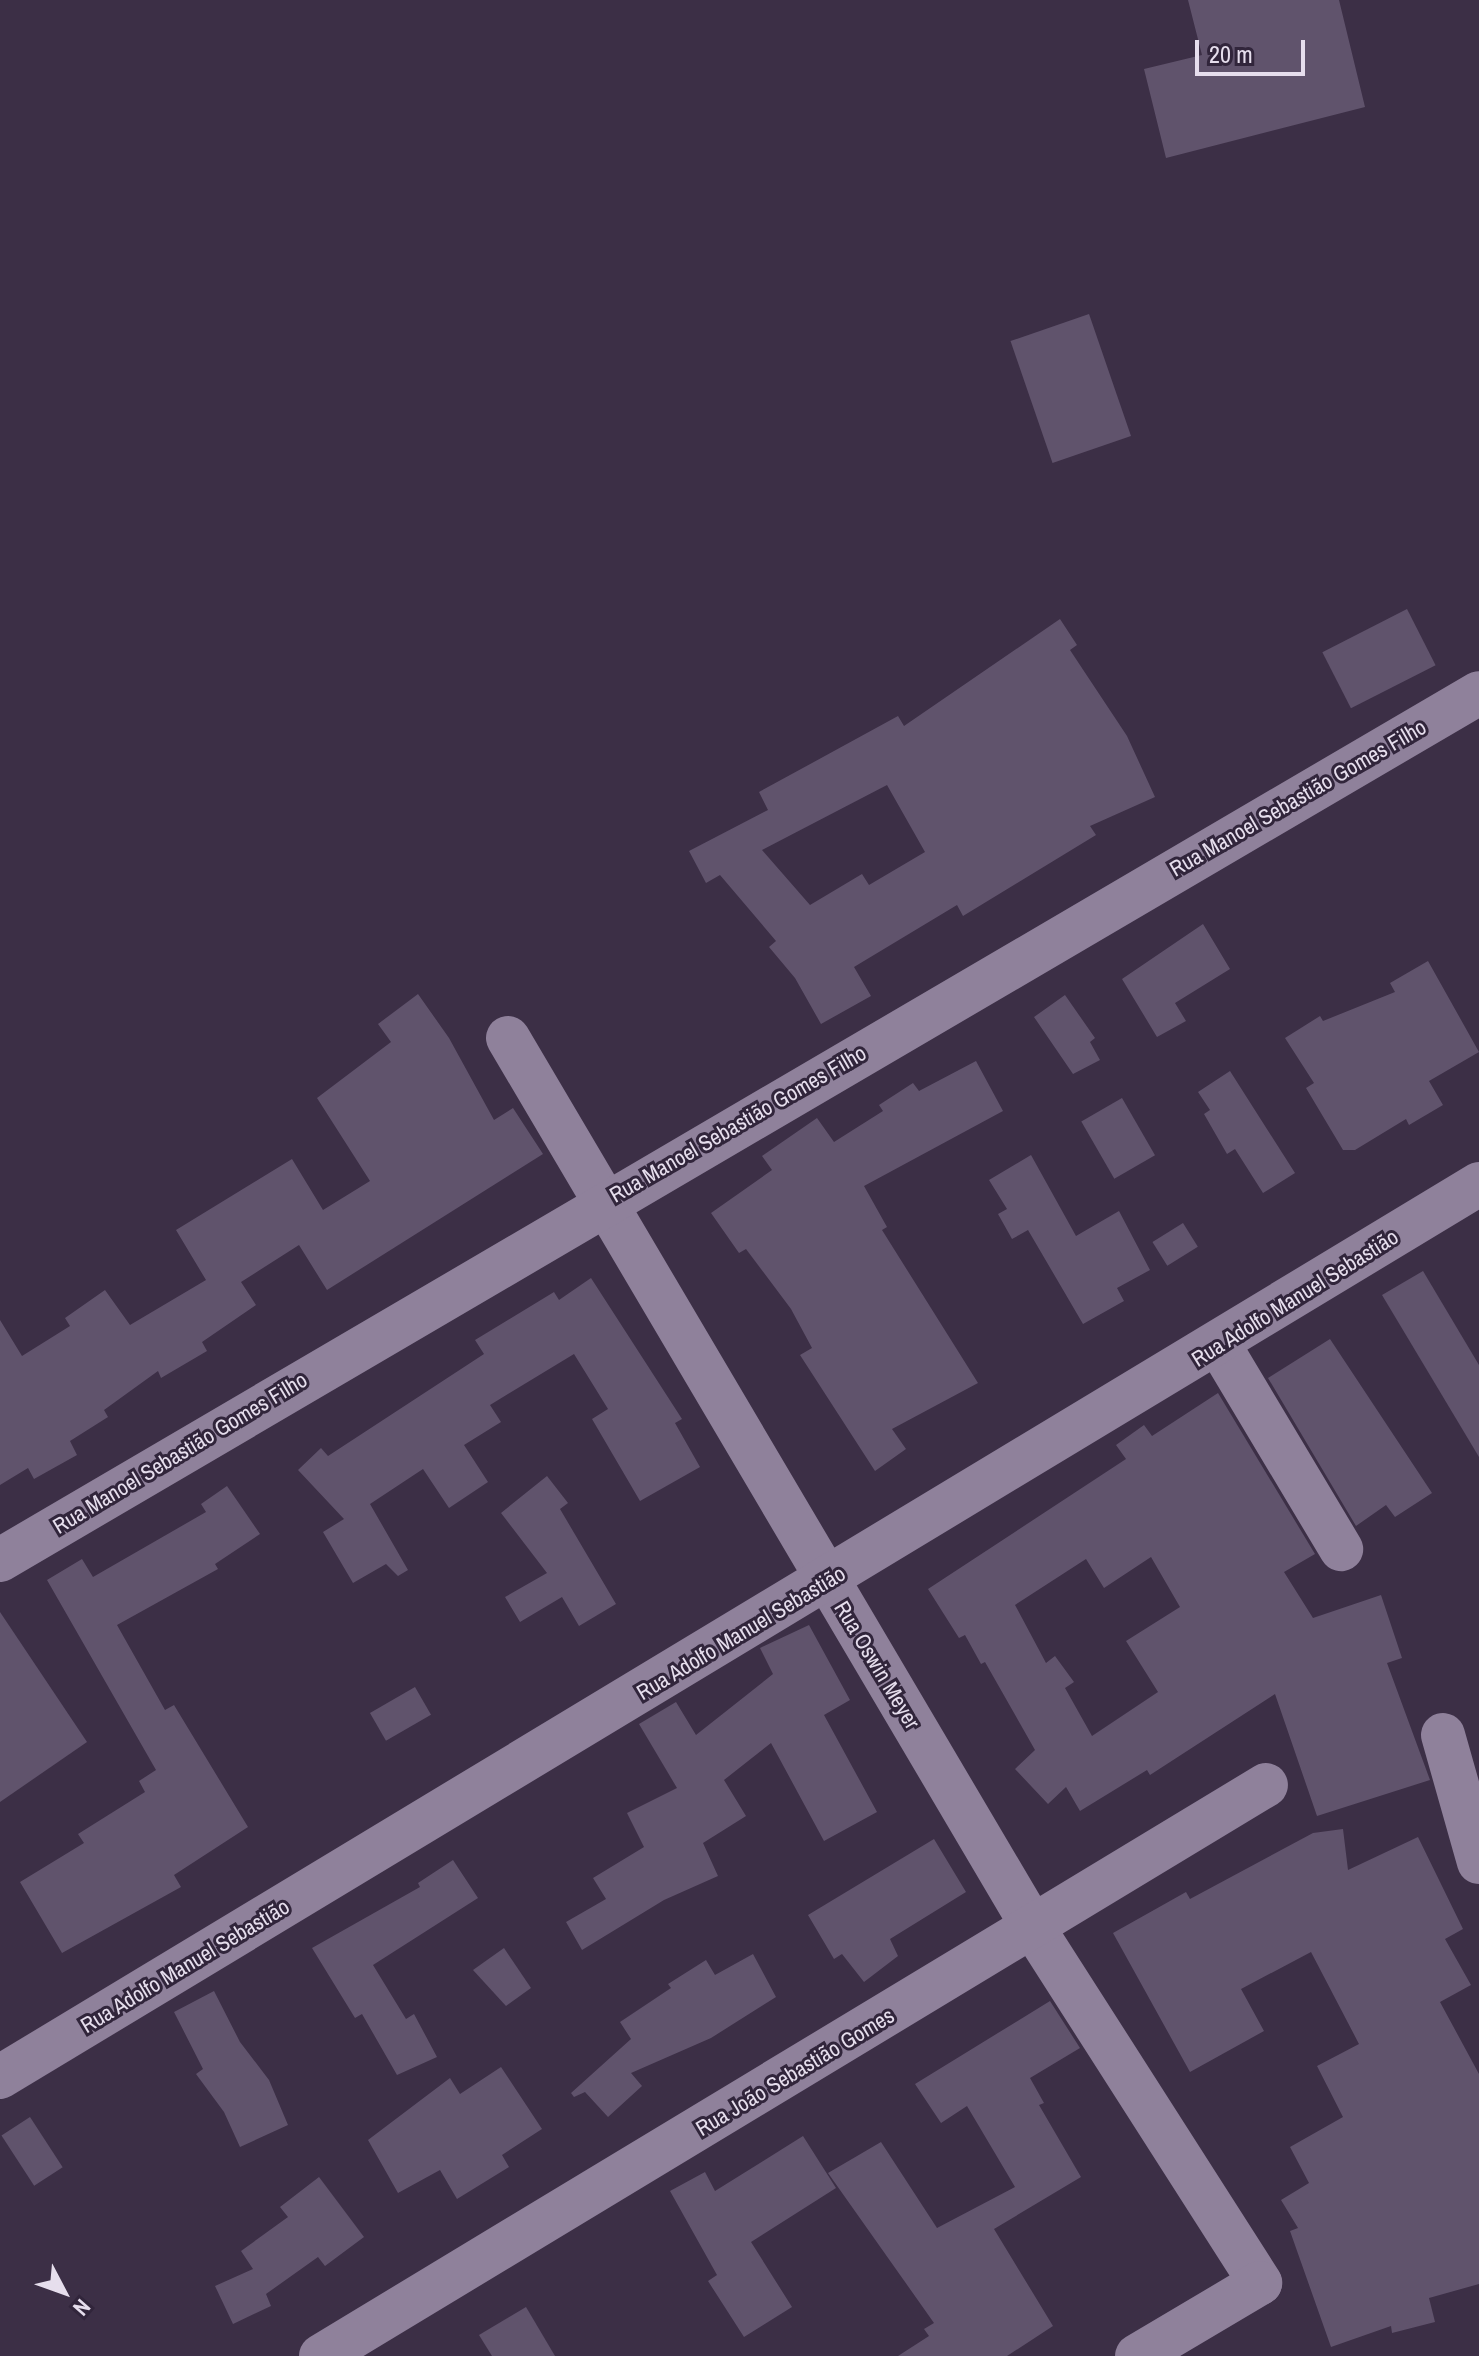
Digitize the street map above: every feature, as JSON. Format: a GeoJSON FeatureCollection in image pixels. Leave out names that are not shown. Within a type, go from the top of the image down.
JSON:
{"type":"FeatureCollection","features":[{"type":"Feature","properties":{"kind":"street","name":"Rua Manoel Sebastião Gomes Filho"},"geometry":{"type":"LineString","coordinates":[[0,1560],[602,1203],[1479,693]]}},
{"type":"Feature","properties":{"kind":"street","name":"Rua Oswin Meyer"},"geometry":{"type":"LineString","coordinates":[[508,1038],[602,1203],[1034,1929],[1260,2283],[1137,2356]]}},
{"type":"Feature","properties":{"kind":"street","name":"Rua Adolfo Manuel Sebastião"},"geometry":{"type":"LineString","coordinates":[[0,2077],[828,1582],[1479,1184]]}},
{"type":"Feature","properties":{"kind":"street"},"geometry":{"type":"LineString","coordinates":[[1219,1345],[1341,1549]]}},
{"type":"Feature","properties":{"kind":"street"},"geometry":{"type":"LineString","coordinates":[[1443,1735],[1479,1862]]}},
{"type":"Feature","properties":{"kind":"street","name":"Rua João Sebastião Gomes"},"geometry":{"type":"LineString","coordinates":[[321,2356],[1034,1929],[1266,1785]]}},
{"type":"Feature","properties":{"kind":"building"},"geometry":{"type":"Polygon","coordinates":[[[1188,0],[1339,0],[1365,107],[1166,158],[1144,69],[1202,55],[1188,0]]]}},
{"type":"Feature","properties":{"kind":"building"},"geometry":{"type":"Polygon","coordinates":[[[1089,314],[1131,436],[1053,463],[1011,341],[1089,314]]]}},
{"type":"Feature","properties":{"kind":"building"},"geometry":{"type":"Polygon","coordinates":[[[1407,609],[1436,665],[1351,708],[1322,652],[1407,609]]]}},
{"type":"Feature","properties":{"kind":"building"},"geometry":{"type":"Polygon","coordinates":[[[1060,619],[1077,645],[1070,650],[1127,736],[1155,797],[1090,826],[1096,835],[963,916],[957,905],[854,967],[871,996],[821,1024],[795,978],[769,947],[776,941],[720,875],[706,883],[689,851],[768,810],[759,792],[898,716],[904,726],[1060,619]],[[887,785],[762,850],[810,905],[862,874],[869,885],[925,852],[887,785]]]}},
{"type":"Feature","properties":{"kind":"building"},"geometry":{"type":"Polygon","coordinates":[[[1203,924],[1230,969],[1175,1003],[1186,1021],[1157,1037],[1122,979],[1203,924]]]}},
{"type":"Feature","properties":{"kind":"building"},"geometry":{"type":"Polygon","coordinates":[[[1428,961],[1479,1052],[1429,1081],[1443,1105],[1409,1125],[1406,1119],[1355,1150],[1343,1150],[1306,1088],[1314,1083],[1285,1038],[1320,1016],[1323,1021],[1395,992],[1390,983],[1428,961]]]}},
{"type":"Feature","properties":{"kind":"building"},"geometry":{"type":"Polygon","coordinates":[[[418,994],[449,1038],[494,1120],[513,1108],[543,1154],[327,1290],[299,1245],[241,1282],[256,1305],[202,1342],[207,1351],[161,1378],[158,1371],[104,1410],[108,1417],[70,1441],[77,1455],[34,1479],[28,1468],[0,1485],[0,1320],[22,1356],[70,1326],[65,1318],[105,1290],[130,1325],[206,1280],[176,1230],[292,1159],[323,1210],[370,1181],[317,1098],[391,1042],[378,1024],[418,994]]]}},
{"type":"Feature","properties":{"kind":"building"},"geometry":{"type":"Polygon","coordinates":[[[1065,995],[1095,1038],[1090,1042],[1100,1060],[1073,1074],[1034,1017],[1065,995]]]}},
{"type":"Feature","properties":{"kind":"building"},"geometry":{"type":"Polygon","coordinates":[[[976,1061],[1003,1111],[864,1186],[887,1227],[882,1230],[978,1383],[892,1429],[906,1449],[875,1471],[800,1355],[812,1348],[791,1309],[746,1249],[739,1253],[711,1213],[772,1170],[762,1156],[817,1118],[834,1142],[883,1111],[879,1105],[913,1083],[919,1091],[976,1061]]]}},
{"type":"Feature","properties":{"kind":"building"},"geometry":{"type":"Polygon","coordinates":[[[1230,1071],[1295,1173],[1263,1193],[1235,1149],[1227,1154],[1204,1114],[1210,1110],[1198,1092],[1230,1071]]]}},
{"type":"Feature","properties":{"kind":"building"},"geometry":{"type":"Polygon","coordinates":[[[1122,1098],[1155,1155],[1114,1179],[1081,1122],[1122,1098]]]}},
{"type":"Feature","properties":{"kind":"building"},"geometry":{"type":"Polygon","coordinates":[[[1031,1155],[1076,1236],[1119,1211],[1150,1270],[1117,1288],[1124,1301],[1083,1324],[1028,1230],[1012,1239],[998,1214],[1007,1209],[989,1180],[1031,1155]]]}},
{"type":"Feature","properties":{"kind":"building"},"geometry":{"type":"Polygon","coordinates":[[[1183,1223],[1198,1247],[1167,1266],[1152,1242],[1183,1223]]]}},
{"type":"Feature","properties":{"kind":"building"},"geometry":{"type":"Polygon","coordinates":[[[1423,1271],[1479,1365],[1479,1457],[1382,1295],[1423,1271]]]}},
{"type":"Feature","properties":{"kind":"building"},"geometry":{"type":"Polygon","coordinates":[[[591,1278],[682,1419],[675,1423],[700,1467],[640,1501],[592,1419],[608,1409],[574,1354],[490,1405],[501,1422],[464,1445],[488,1482],[449,1508],[423,1469],[370,1504],[408,1570],[398,1576],[386,1564],[353,1583],[323,1532],[344,1519],[298,1470],[321,1448],[328,1456],[484,1354],[475,1340],[554,1292],[559,1300],[591,1278]]]}},
{"type":"Feature","properties":{"kind":"building"},"geometry":{"type":"Polygon","coordinates":[[[1330,1339],[1432,1493],[1395,1517],[1386,1505],[1356,1526],[1268,1378],[1330,1339]]]}},
{"type":"Feature","properties":{"kind":"building"},"geometry":{"type":"Polygon","coordinates":[[[1218,1393],[1315,1554],[1284,1572],[1313,1618],[1381,1595],[1402,1658],[1387,1663],[1430,1780],[1317,1816],[1275,1694],[1150,1775],[1147,1770],[1080,1811],[1066,1787],[1048,1804],[1015,1769],[1035,1750],[985,1662],[981,1664],[965,1635],[959,1638],[928,1589],[1126,1459],[1116,1445],[1144,1425],[1152,1436],[1218,1393]],[[1151,1557],[1104,1588],[1086,1559],[1015,1605],[1046,1663],[1055,1656],[1074,1682],[1065,1688],[1092,1736],[1158,1692],[1126,1641],[1180,1607],[1151,1557]]]}},
{"type":"Feature","properties":{"kind":"building"},"geometry":{"type":"Polygon","coordinates":[[[547,1476],[568,1503],[560,1509],[616,1604],[579,1626],[562,1597],[520,1622],[505,1597],[547,1573],[501,1513],[547,1476]]]}},
{"type":"Feature","properties":{"kind":"building"},"geometry":{"type":"Polygon","coordinates":[[[227,1486],[260,1534],[215,1564],[218,1569],[117,1625],[165,1710],[174,1705],[248,1827],[174,1875],[181,1887],[62,1953],[20,1882],[84,1843],[78,1834],[145,1792],[139,1781],[156,1770],[47,1580],[82,1559],[93,1577],[206,1512],[201,1504],[227,1486]]]}},
{"type":"Feature","properties":{"kind":"building"},"geometry":{"type":"Polygon","coordinates":[[[0,1612],[87,1742],[0,1802],[0,1612]]]}},
{"type":"Feature","properties":{"kind":"building"},"geometry":{"type":"Polygon","coordinates":[[[809,1625],[850,1700],[824,1715],[877,1812],[824,1841],[771,1743],[724,1780],[746,1816],[703,1843],[718,1876],[664,1900],[582,1950],[566,1922],[606,1899],[593,1878],[644,1847],[627,1813],[677,1788],[639,1724],[676,1702],[696,1735],[773,1674],[760,1648],[809,1625]]]}},
{"type":"Feature","properties":{"kind":"building"},"geometry":{"type":"Polygon","coordinates":[[[415,1687],[431,1715],[386,1741],[370,1713],[415,1687]]]}},
{"type":"Feature","properties":{"kind":"building"},"geometry":{"type":"Polygon","coordinates":[[[1343,1829],[1348,1870],[1418,1837],[1463,1929],[1445,1939],[1471,1985],[1440,2002],[1479,2074],[1479,2284],[1429,2298],[1435,2322],[1392,2333],[1391,2326],[1331,2347],[1290,2231],[1298,2228],[1281,2200],[1309,2183],[1290,2147],[1343,2117],[1317,2066],[1359,2044],[1311,1952],[1241,1989],[1264,2031],[1190,2072],[1113,1933],[1186,1892],[1190,1899],[1313,1833],[1343,1829]]]}},
{"type":"Feature","properties":{"kind":"building"},"geometry":{"type":"Polygon","coordinates":[[[934,1839],[966,1892],[890,1939],[898,1956],[864,1982],[842,1954],[834,1959],[808,1915],[934,1839]]]}},
{"type":"Feature","properties":{"kind":"building"},"geometry":{"type":"Polygon","coordinates":[[[453,1860],[478,1898],[373,1965],[406,2019],[414,2014],[437,2057],[397,2075],[362,2014],[355,2018],[312,1948],[420,1887],[418,1883],[453,1860]]]}},
{"type":"Feature","properties":{"kind":"building"},"geometry":{"type":"Polygon","coordinates":[[[504,1948],[531,1988],[506,2006],[473,1970],[504,1948]]]}},
{"type":"Feature","properties":{"kind":"building"},"geometry":{"type":"Polygon","coordinates":[[[753,1954],[776,1997],[711,2038],[631,2073],[642,2086],[608,2117],[585,2092],[574,2097],[571,2093],[631,2039],[620,2022],[671,1988],[668,1984],[706,1960],[715,1975],[753,1954]]]}},
{"type":"Feature","properties":{"kind":"building"},"geometry":{"type":"Polygon","coordinates":[[[214,1991],[240,2042],[269,2080],[288,2125],[240,2147],[224,2112],[196,2074],[203,2069],[174,2012],[214,1991]]]}},
{"type":"Feature","properties":{"kind":"building"},"geometry":{"type":"Polygon","coordinates":[[[1050,2001],[1080,2048],[1030,2078],[1044,2103],[1039,2105],[1081,2177],[994,2229],[1053,2326],[1007,2356],[898,2356],[929,2336],[924,2329],[934,2323],[828,2173],[881,2142],[937,2228],[1015,2187],[967,2106],[941,2123],[915,2084],[1050,2001]]]}},
{"type":"Feature","properties":{"kind":"building"},"geometry":{"type":"Polygon","coordinates":[[[501,2067],[542,2129],[502,2155],[509,2167],[457,2199],[440,2170],[398,2193],[368,2140],[450,2078],[460,2094],[501,2067]]]}},
{"type":"Feature","properties":{"kind":"building"},"geometry":{"type":"Polygon","coordinates":[[[30,2117],[63,2167],[34,2186],[1,2136],[30,2117]]]}},
{"type":"Feature","properties":{"kind":"building"},"geometry":{"type":"Polygon","coordinates":[[[803,2136],[836,2188],[751,2242],[792,2307],[744,2337],[708,2281],[717,2275],[670,2191],[705,2172],[715,2191],[803,2136]]]}},
{"type":"Feature","properties":{"kind":"building"},"geometry":{"type":"Polygon","coordinates":[[[319,2177],[364,2237],[325,2266],[318,2257],[266,2294],[271,2306],[233,2324],[215,2286],[253,2269],[241,2251],[288,2217],[280,2207],[319,2177]]]}},
{"type":"Feature","properties":{"kind":"building"},"geometry":{"type":"Polygon","coordinates":[[[526,2307],[555,2356],[492,2356],[479,2335],[526,2307]]]}}]}
